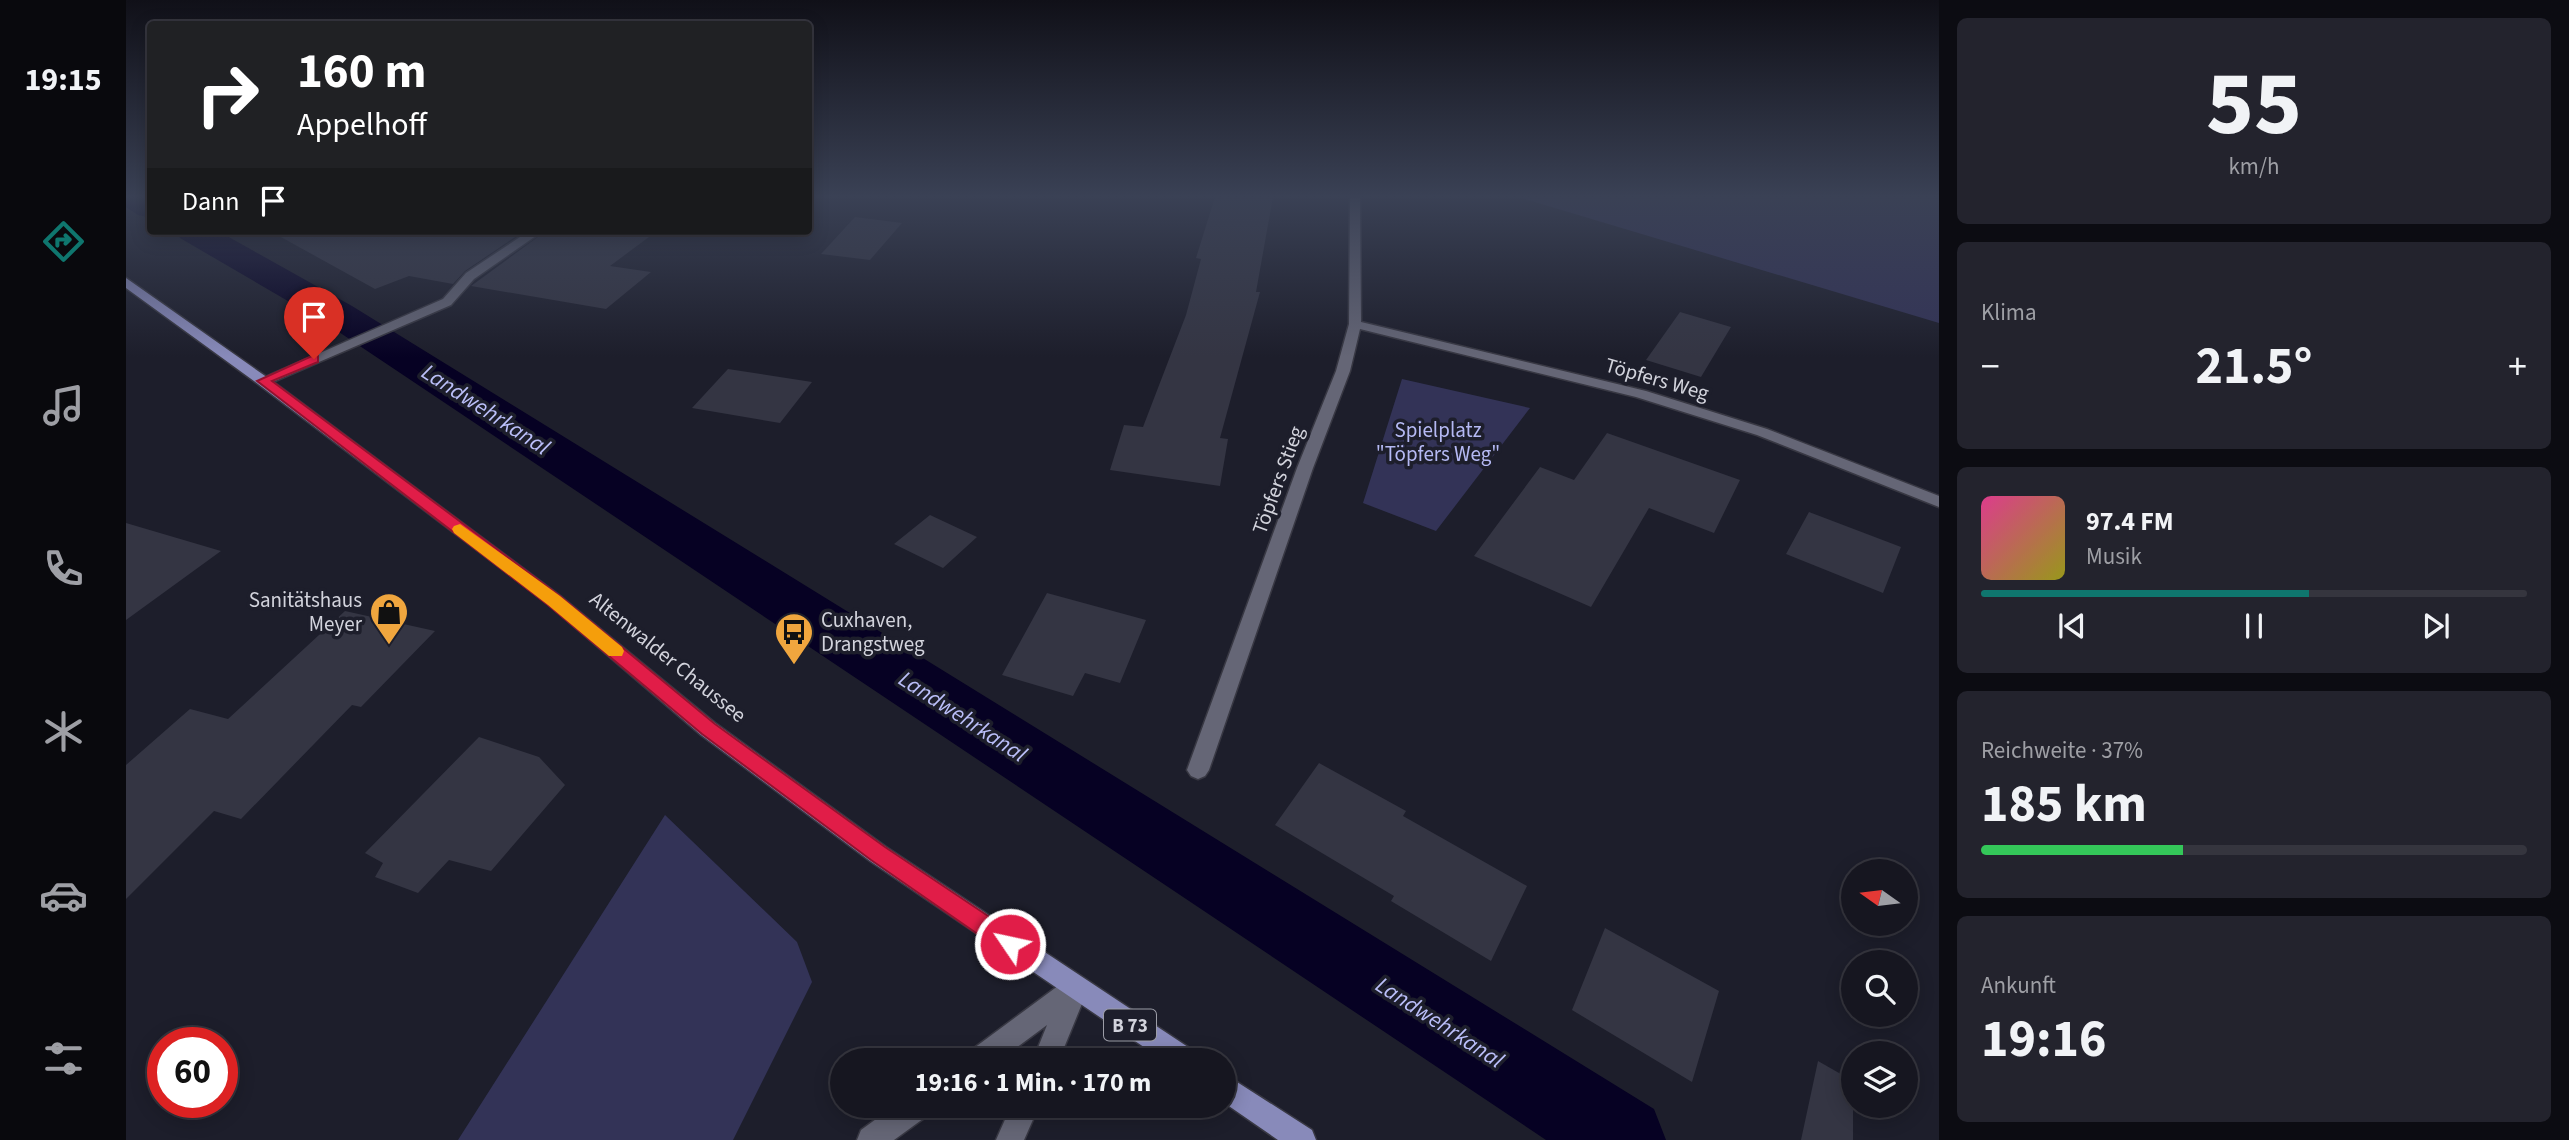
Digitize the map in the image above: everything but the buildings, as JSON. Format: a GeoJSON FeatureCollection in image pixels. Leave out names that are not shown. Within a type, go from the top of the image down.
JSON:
{"type":"FeatureCollection","features":[{"type":"Feature","properties":{"kind":"main road","name":"Altenwalder Chaussee"},"geometry":{"type":"LineString","coordinates":[[126,282],[263,381],[554,600],[708,729],[878,854],[1166,1048]]}},
{"type":"Feature","properties":{"kind":"main road"},"geometry":{"type":"LineString","coordinates":[[1236,1095],[1302,1140]]}},
{"type":"Feature","properties":{"kind":"street"},"geometry":{"type":"LineString","coordinates":[[263,381],[447,303],[470,276],[508,250]]}},
{"type":"Feature","properties":{"kind":"street","name":"Töpfers Stieg"},"geometry":{"type":"LineString","coordinates":[[1198,770],[1305,468],[1343,371],[1355,324],[1355,250]]}},
{"type":"Feature","properties":{"kind":"street","name":"Töpfers Weg"},"geometry":{"type":"LineString","coordinates":[[1355,324],[1642,394],[1762,432],[1939,502]]}},
{"type":"Feature","properties":{"kind":"street"},"geometry":{"type":"LineString","coordinates":[[995,1048],[1075,989]]}},
{"type":"Feature","properties":{"kind":"street"},"geometry":{"type":"LineString","coordinates":[[1051,1048],[1075,989]]}},
{"type":"Feature","properties":{"kind":"street"},"geometry":{"type":"LineString","coordinates":[[871,1140],[901,1118]]}},
{"type":"Feature","properties":{"kind":"street"},"geometry":{"type":"LineString","coordinates":[[1010,1140],[1020,1118]]}},
{"type":"Feature","properties":{"kind":"green space"},"geometry":{"type":"Polygon","coordinates":[[[1696,250],[1939,250],[1939,323],[1696,250]]]}},
{"type":"Feature","properties":{"kind":"green space","name":"Spielplatz \"Töpfers Weg\""},"geometry":{"type":"Polygon","coordinates":[[[1402,379],[1530,408],[1436,531],[1363,503],[1402,379]]]}},
{"type":"Feature","properties":{"kind":"green space"},"geometry":{"type":"Polygon","coordinates":[[[665,815],[797,942],[812,982],[733,1140],[458,1140],[665,815]]]}},
{"type":"Feature","properties":{"kind":"waterway","name":"Landwehrkanal"},"geometry":{"type":"LineString","coordinates":[[226,250],[338,314],[1623,1140]]}},
{"type":"Feature","properties":{"kind":"slow traffic"},"geometry":{"type":"LineString","coordinates":[[460,529],[616,651]]}},
{"type":"Feature","properties":{"kind":"place","name":"Sanitätshaus Meyer"},"geometry":{"type":"Point","coordinates":[389,646]}},
{"type":"Feature","properties":{"kind":"place","name":"Cuxhaven, Drangstweg"},"geometry":{"type":"Point","coordinates":[794,666]}},
{"type":"Feature","properties":{"kind":"route"},"geometry":{"type":"LineString","coordinates":[[314,359],[263,381],[554,600],[708,729],[878,854],[1010,944]]}}]}
